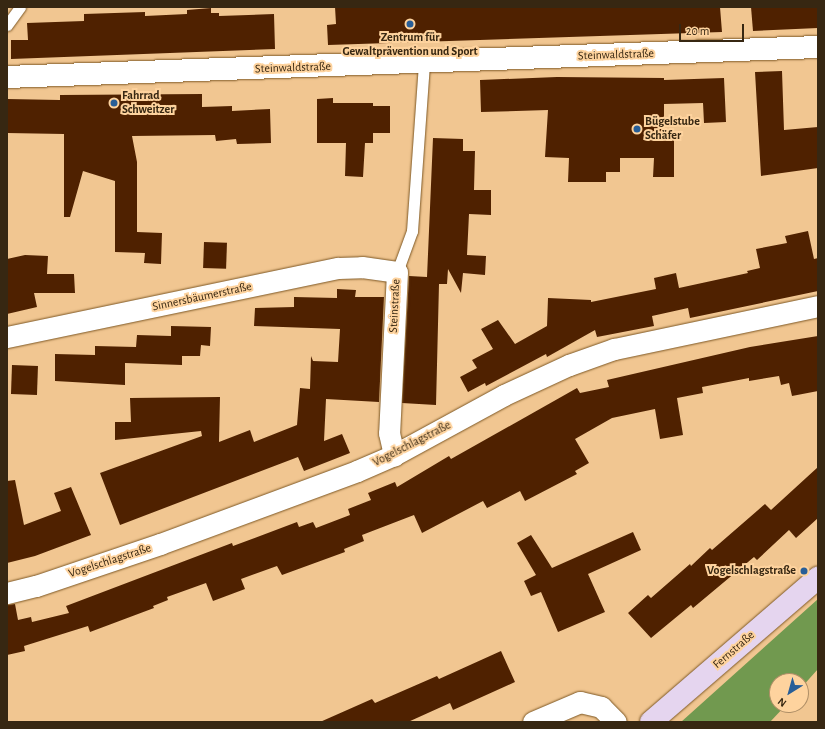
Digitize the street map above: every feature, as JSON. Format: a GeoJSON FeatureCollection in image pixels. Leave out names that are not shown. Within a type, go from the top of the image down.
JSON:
{"type":"FeatureCollection","features":[{"type":"Feature","properties":{"kind":"main road","name":"Fernstraße"},"geometry":{"type":"LineString","coordinates":[[651,722],[818,578]]}},
{"type":"Feature","properties":{"kind":"street","name":"Steinwaldstraße"},"geometry":{"type":"LineString","coordinates":[[7,77],[424,63],[818,47]]}},
{"type":"Feature","properties":{"kind":"street","name":"Sinnersbäumerstraße"},"geometry":{"type":"LineString","coordinates":[[7,337],[338,268],[362,267],[397,272]]}},
{"type":"Feature","properties":{"kind":"street","name":"Steinstraße"},"geometry":{"type":"LineString","coordinates":[[394,455],[389,433],[397,272]]}},
{"type":"Feature","properties":{"kind":"street","name":"Vogelschlagstraße"},"geometry":{"type":"LineString","coordinates":[[7,593],[36,586],[160,544],[357,471],[394,455],[504,395],[584,360],[614,349],[818,306]]}},
{"type":"Feature","properties":{"kind":"street"},"geometry":{"type":"LineString","coordinates":[[532,722],[580,702],[601,707],[616,722]]}},
{"type":"Feature","properties":{"kind":"lane"},"geometry":{"type":"LineString","coordinates":[[7,25],[20,7]]}},
{"type":"Feature","properties":{"kind":"lane","name":"Steinstraße"},"geometry":{"type":"LineString","coordinates":[[397,272],[412,231],[424,63]]}},
{"type":"Feature","properties":{"kind":"green space"},"geometry":{"type":"Polygon","coordinates":[[[818,599],[818,669],[809,679],[809,673],[769,673],[769,713],[778,713],[770,722],[681,722],[818,599]]]}},
{"type":"Feature","properties":{"kind":"building"},"geometry":{"type":"Polygon","coordinates":[[[335,7],[720,7],[722,32],[328,45],[327,25],[336,24],[335,7]]]}},
{"type":"Feature","properties":{"kind":"building"},"geometry":{"type":"Polygon","coordinates":[[[751,7],[818,7],[818,28],[753,31],[751,7]]]}},
{"type":"Feature","properties":{"kind":"building"},"geometry":{"type":"Polygon","coordinates":[[[211,8],[211,13],[219,13],[219,16],[274,14],[275,49],[11,59],[11,40],[28,40],[27,23],[84,21],[84,14],[145,12],[145,16],[187,14],[187,10],[211,8]]]}},
{"type":"Feature","properties":{"kind":"building"},"geometry":{"type":"Polygon","coordinates":[[[782,71],[784,130],[818,127],[818,168],[761,176],[755,72],[782,71]]]}},
{"type":"Feature","properties":{"kind":"building"},"geometry":{"type":"Polygon","coordinates":[[[557,77],[664,78],[664,80],[724,78],[726,122],[704,123],[703,103],[664,104],[664,139],[674,139],[674,177],[653,177],[654,158],[620,158],[620,172],[606,172],[606,182],[568,182],[569,158],[545,157],[548,110],[481,112],[480,80],[557,77]]]}},
{"type":"Feature","properties":{"kind":"building"},"geometry":{"type":"Polygon","coordinates":[[[202,94],[202,107],[232,106],[232,111],[270,109],[271,143],[237,144],[236,139],[216,141],[215,135],[132,136],[137,162],[137,232],[162,233],[161,264],[144,263],[145,253],[115,252],[115,181],[83,171],[70,217],[64,217],[64,134],[7,133],[7,99],[60,100],[60,95],[202,94]]]}},
{"type":"Feature","properties":{"kind":"building"},"geometry":{"type":"Polygon","coordinates":[[[333,98],[333,103],[373,103],[373,106],[390,106],[390,133],[373,133],[373,143],[365,143],[363,177],[345,176],[346,143],[317,143],[317,99],[333,98]]]}},
{"type":"Feature","properties":{"kind":"building"},"geometry":{"type":"Polygon","coordinates":[[[433,138],[463,139],[463,151],[475,151],[474,190],[491,190],[491,215],[469,214],[467,255],[486,256],[485,275],[463,273],[461,293],[448,269],[447,284],[439,284],[436,405],[402,403],[409,276],[427,277],[433,138]]]}},
{"type":"Feature","properties":{"kind":"building"},"geometry":{"type":"Polygon","coordinates":[[[808,231],[814,259],[818,258],[818,291],[690,318],[688,308],[652,316],[654,326],[597,337],[595,330],[547,357],[546,354],[486,386],[485,383],[468,392],[460,377],[477,368],[472,360],[493,349],[481,329],[498,320],[515,344],[547,326],[548,298],[591,300],[591,302],[656,289],[654,278],[676,273],[679,288],[748,273],[747,271],[760,268],[756,249],[787,243],[785,236],[808,231]]]}},
{"type":"Feature","properties":{"kind":"building"},"geometry":{"type":"Polygon","coordinates":[[[204,242],[227,243],[226,269],[203,268],[204,242]]]}},
{"type":"Feature","properties":{"kind":"building"},"geometry":{"type":"Polygon","coordinates":[[[25,255],[48,256],[47,274],[74,274],[75,293],[34,293],[37,307],[7,314],[7,259],[25,255]]]}},
{"type":"Feature","properties":{"kind":"building"},"geometry":{"type":"Polygon","coordinates":[[[337,289],[356,290],[355,297],[384,297],[379,402],[326,399],[324,441],[342,434],[350,453],[304,471],[298,457],[120,525],[100,473],[202,436],[201,431],[115,440],[115,422],[131,422],[130,398],[220,397],[219,442],[250,430],[254,442],[297,425],[300,388],[310,389],[311,356],[313,361],[338,362],[340,329],[254,326],[255,308],[294,307],[294,297],[337,298],[337,289]]]}},
{"type":"Feature","properties":{"kind":"building"},"geometry":{"type":"Polygon","coordinates":[[[171,326],[211,327],[210,346],[201,345],[200,356],[182,356],[182,365],[125,363],[125,385],[55,381],[55,354],[95,355],[95,346],[136,347],[137,335],[171,336],[171,326]]]}},
{"type":"Feature","properties":{"kind":"building"},"geometry":{"type":"Polygon","coordinates":[[[818,336],[818,391],[792,396],[789,383],[781,385],[779,376],[749,381],[749,378],[702,387],[703,393],[677,398],[683,435],[660,439],[655,409],[612,418],[575,439],[589,463],[575,471],[577,474],[525,501],[520,491],[487,508],[483,501],[422,533],[414,515],[362,535],[364,541],[344,549],[345,552],[282,575],[277,566],[241,579],[245,589],[213,601],[206,583],[167,597],[168,600],[153,606],[154,608],[90,632],[88,626],[24,646],[25,651],[7,655],[7,605],[15,604],[18,620],[31,617],[32,622],[69,613],[66,606],[232,543],[233,546],[297,522],[299,527],[313,522],[316,528],[350,515],[348,509],[371,500],[368,493],[395,482],[397,487],[449,456],[451,459],[577,388],[580,393],[609,387],[607,380],[750,347],[818,336]]]}},
{"type":"Feature","properties":{"kind":"building"},"geometry":{"type":"Polygon","coordinates":[[[12,365],[38,366],[37,395],[11,394],[12,365]]]}},
{"type":"Feature","properties":{"kind":"building"},"geometry":{"type":"Polygon","coordinates":[[[818,467],[818,518],[796,538],[789,530],[757,560],[754,557],[693,608],[691,605],[651,638],[628,613],[648,595],[651,598],[690,564],[691,566],[710,548],[712,550],[765,504],[771,510],[818,467]]]}},
{"type":"Feature","properties":{"kind":"building"},"geometry":{"type":"Polygon","coordinates":[[[15,480],[24,525],[61,511],[54,493],[71,487],[91,535],[35,556],[7,563],[7,481],[15,480]]]}},
{"type":"Feature","properties":{"kind":"building"},"geometry":{"type":"Polygon","coordinates":[[[633,532],[641,550],[588,574],[605,612],[558,632],[541,592],[531,596],[524,581],[536,575],[517,543],[531,535],[552,568],[633,532]]]}},
{"type":"Feature","properties":{"kind":"building"},"geometry":{"type":"Polygon","coordinates":[[[501,651],[515,682],[453,710],[450,703],[408,722],[320,722],[372,699],[375,703],[437,676],[439,679],[501,651]]]}},
{"type":"Feature","properties":{"kind":"place","name":"Zentrum für Gewaltprävention und Sport"},"geometry":{"type":"Point","coordinates":[410,24]}},
{"type":"Feature","properties":{"kind":"place","name":"Fahrrad Schweitzer"},"geometry":{"type":"Point","coordinates":[114,103]}},
{"type":"Feature","properties":{"kind":"place","name":"Bügelstube Schäfer"},"geometry":{"type":"Point","coordinates":[637,129]}},
{"type":"Feature","properties":{"kind":"place","name":"Vogelschlagstraße"},"geometry":{"type":"Point","coordinates":[804,571]}}]}
